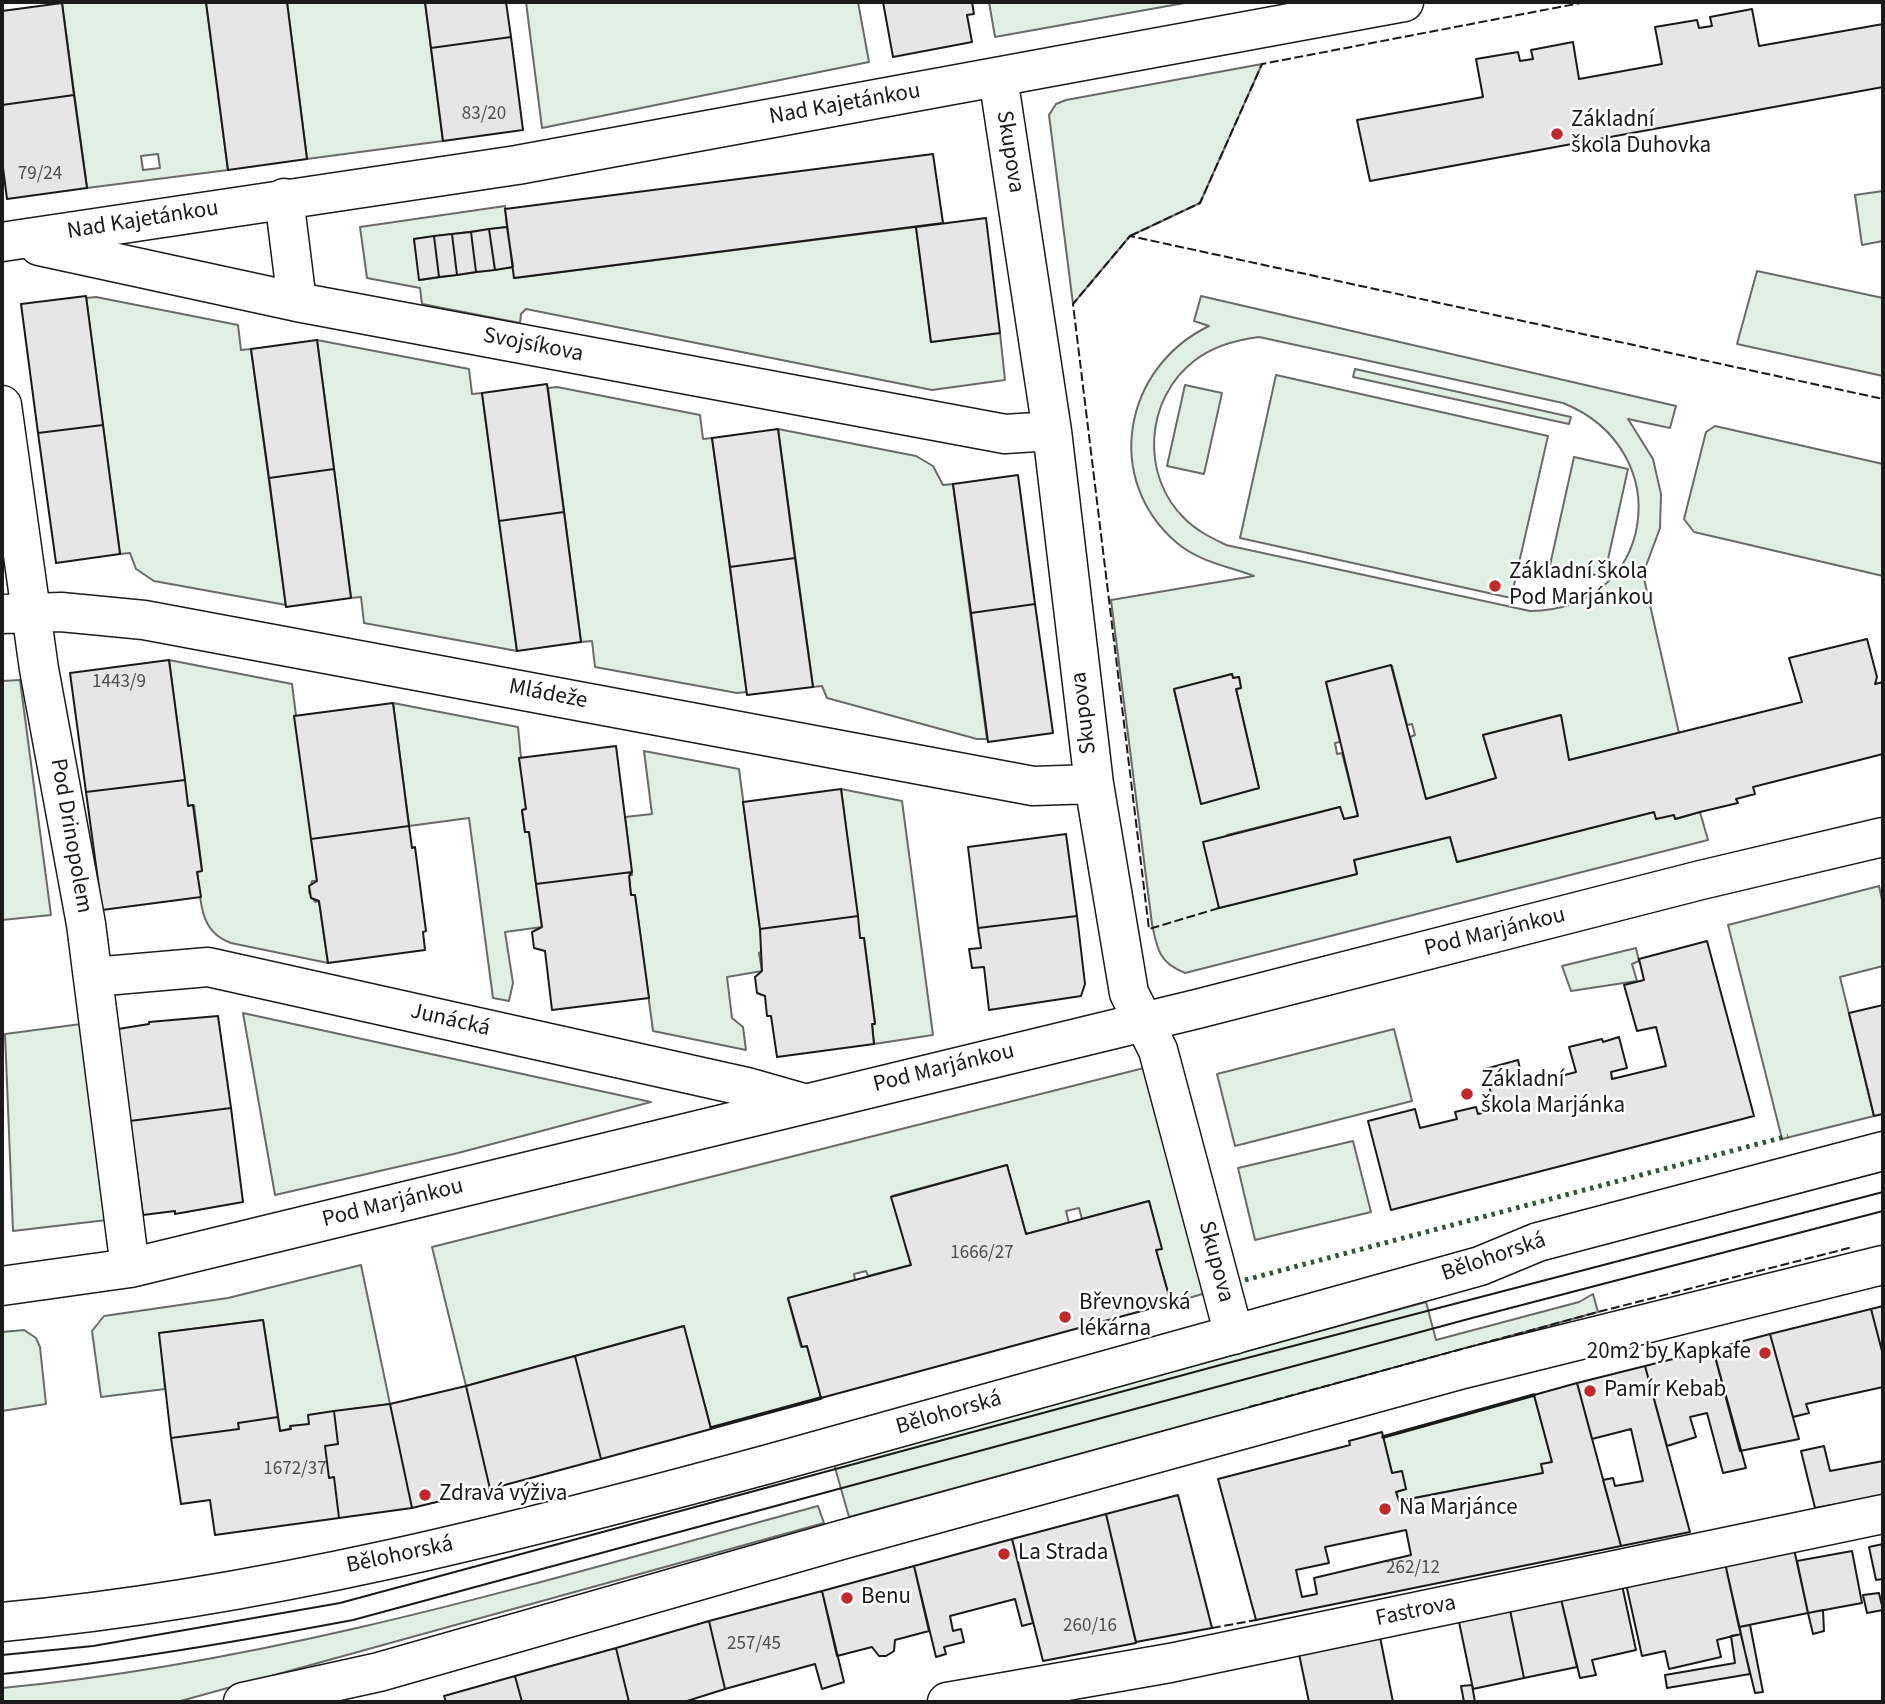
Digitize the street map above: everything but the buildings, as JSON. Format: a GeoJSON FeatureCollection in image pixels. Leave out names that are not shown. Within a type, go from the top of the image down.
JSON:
{"type":"FeatureCollection","features":[{"type":"Feature","properties":{"kind":"street","name":"Nad Kajetánkou"},"geometry":{"type":"LineString","coordinates":[[9,242],[284,198],[517,166],[1404,2]]}},
{"type":"Feature","properties":{"kind":"street","name":"Skupova"},"geometry":{"type":"LineString","coordinates":[[998,77],[1052,431],[1094,784],[1129,993],[1158,1050],[1234,1335]]}},
{"type":"Feature","properties":{"kind":"street"},"geometry":{"type":"LineString","coordinates":[[284,198],[297,302]]}},
{"type":"Feature","properties":{"kind":"street","name":"Svojsíkova"},"geometry":{"type":"LineString","coordinates":[[9,242],[297,302],[1005,434],[1052,431]]}},
{"type":"Feature","properties":{"kind":"street","name":"Pod Drinopolem"},"geometry":{"type":"LineString","coordinates":[[2,405],[17,613],[39,669],[93,977],[130,1268]]}},
{"type":"Feature","properties":{"kind":"street","name":"Mládeže"},"geometry":{"type":"LineString","coordinates":[[17,613],[144,620],[1033,786],[1094,784]]}},
{"type":"Feature","properties":{"kind":"street","name":"Pod Marjánkou"},"geometry":{"type":"LineString","coordinates":[[2,1286],[130,1268],[1883,837]]}},
{"type":"Feature","properties":{"kind":"street","name":"Junácká"},"geometry":{"type":"LineString","coordinates":[[93,977],[208,967],[747,1087],[803,1104]]}},
{"type":"Feature","properties":{"kind":"street","name":"Bělohorská"},"geometry":{"type":"LineString","coordinates":[[2,1622],[82,1614],[195,1597],[341,1570],[541,1525],[1480,1266],[1538,1242],[1883,1151]]}},
{"type":"Feature","properties":{"kind":"street"},"geometry":{"type":"LineString","coordinates":[[243,1702],[382,1687],[828,1544],[1450,1372],[1883,1265]]}},
{"type":"Feature","properties":{"kind":"street","name":"Fastrova"},"geometry":{"type":"LineString","coordinates":[[947,1702],[1170,1663],[1883,1514]]}},
{"type":"Feature","properties":{"kind":"green space"},"geometry":{"type":"Polygon","coordinates":[[[206,2],[228,170],[87,188],[62,3],[206,2]],[[158,154],[141,156],[143,170],[160,168],[158,154]]]}},
{"type":"Feature","properties":{"kind":"green space"},"geometry":{"type":"Polygon","coordinates":[[[287,2],[425,2],[443,141],[307,159],[287,2]]]}},
{"type":"Feature","properties":{"kind":"green space"},"geometry":{"type":"Polygon","coordinates":[[[526,2],[858,2],[869,62],[542,128],[526,2]]]}},
{"type":"Feature","properties":{"kind":"green space"},"geometry":{"type":"Polygon","coordinates":[[[989,2],[1190,2],[995,37],[989,2]]]}},
{"type":"Feature","properties":{"kind":"green space"},"geometry":{"type":"Polygon","coordinates":[[[1262,64],[1200,203],[1130,236],[1073,304],[1049,115],[1056,104],[1262,64]]]}},
{"type":"Feature","properties":{"kind":"green space"},"geometry":{"type":"Polygon","coordinates":[[[1883,191],[1883,241],[1862,245],[1855,195],[1883,191]]]}},
{"type":"Feature","properties":{"kind":"green space"},"geometry":{"type":"Polygon","coordinates":[[[505,206],[507,227],[414,239],[420,280],[513,267],[515,278],[916,227],[931,342],[1000,333],[1005,380],[932,390],[526,309],[521,314],[520,323],[422,304],[420,288],[367,278],[360,227],[505,206]]]}},
{"type":"Feature","properties":{"kind":"green space"},"geometry":{"type":"Polygon","coordinates":[[[1757,271],[1883,298],[1883,376],[1737,344],[1757,271]]]}},
{"type":"Feature","properties":{"kind":"green space"},"geometry":{"type":"Polygon","coordinates":[[[1201,296],[1676,406],[1670,428],[1628,419],[1653,459],[1661,494],[1660,528],[1643,574],[1679,733],[1569,760],[1560,715],[1483,735],[1496,778],[1426,799],[1410,737],[1415,735],[1412,724],[1407,725],[1392,666],[1326,682],[1340,742],[1335,743],[1337,754],[1342,753],[1358,816],[1344,819],[1340,807],[1227,835],[1219,908],[1357,874],[1354,860],[1450,837],[1457,862],[1654,812],[1674,815],[1676,819],[1700,812],[1708,840],[1185,973],[1164,960],[1152,924],[1111,600],[1254,576],[1204,559],[1177,543],[1153,517],[1138,488],[1132,457],[1133,426],[1142,396],[1158,368],[1180,344],[1209,326],[1194,321],[1201,296]],[[1259,337],[1225,344],[1194,361],[1178,377],[1158,416],[1154,438],[1155,460],[1161,482],[1170,501],[1185,519],[1205,534],[1226,545],[1530,611],[1572,604],[1604,585],[1626,558],[1637,525],[1637,489],[1625,455],[1600,425],[1563,403],[1259,337]],[[1232,674],[1174,690],[1201,803],[1259,788],[1236,689],[1241,688],[1239,677],[1233,678],[1232,674]]]}},
{"type":"Feature","properties":{"kind":"green space"},"geometry":{"type":"Polygon","coordinates":[[[96,297],[238,325],[241,350],[251,349],[286,605],[154,581],[136,569],[130,553],[120,554],[86,298],[96,297]]]}},
{"type":"Feature","properties":{"kind":"green space"},"geometry":{"type":"Polygon","coordinates":[[[317,340],[469,369],[472,394],[482,393],[517,651],[364,623],[361,597],[351,598],[317,340]]]}},
{"type":"Feature","properties":{"kind":"green space"},"geometry":{"type":"Polygon","coordinates":[[[1355,369],[1571,417],[1569,424],[1353,377],[1355,369]]]}},
{"type":"Feature","properties":{"kind":"green space"},"geometry":{"type":"Polygon","coordinates":[[[1276,375],[1548,436],[1511,598],[1240,538],[1276,375]]]}},
{"type":"Feature","properties":{"kind":"green space"},"geometry":{"type":"Polygon","coordinates":[[[1185,385],[1222,393],[1204,474],[1167,466],[1185,385]]]}},
{"type":"Feature","properties":{"kind":"green space"},"geometry":{"type":"Polygon","coordinates":[[[557,387],[700,415],[703,439],[712,438],[747,692],[737,693],[595,667],[592,641],[581,642],[548,388],[557,387]]]}},
{"type":"Feature","properties":{"kind":"green space"},"geometry":{"type":"Polygon","coordinates":[[[1715,426],[1883,464],[1883,576],[1694,532],[1684,519],[1706,432],[1715,426]]]}},
{"type":"Feature","properties":{"kind":"green space"},"geometry":{"type":"Polygon","coordinates":[[[778,429],[916,456],[933,466],[943,485],[953,484],[987,739],[977,739],[827,698],[822,686],[813,687],[778,429]]]}},
{"type":"Feature","properties":{"kind":"green space"},"geometry":{"type":"Polygon","coordinates":[[[1574,457],[1628,469],[1604,577],[1550,565],[1574,457]]]}},
{"type":"Feature","properties":{"kind":"green space"},"geometry":{"type":"Polygon","coordinates":[[[169,660],[292,684],[317,881],[312,881],[309,892],[315,902],[319,901],[328,963],[231,943],[221,938],[207,923],[201,904],[197,872],[202,870],[194,805],[188,806],[169,660]]]}},
{"type":"Feature","properties":{"kind":"green space"},"geometry":{"type":"Polygon","coordinates":[[[20,680],[51,915],[2,920],[2,681],[20,680]]]}},
{"type":"Feature","properties":{"kind":"green space"},"geometry":{"type":"Polygon","coordinates":[[[393,703],[518,727],[526,809],[522,810],[525,832],[529,832],[542,927],[505,932],[513,983],[509,1001],[493,998],[469,818],[409,826],[393,703]]]}},
{"type":"Feature","properties":{"kind":"green space"},"geometry":{"type":"Polygon","coordinates":[[[644,751],[739,769],[763,951],[759,953],[762,971],[727,977],[732,1018],[743,1027],[746,1050],[653,1031],[635,896],[631,895],[629,876],[632,875],[625,817],[652,814],[644,751]]]}},
{"type":"Feature","properties":{"kind":"green space"},"geometry":{"type":"Polygon","coordinates":[[[841,789],[902,801],[933,1035],[874,1044],[872,1024],[875,1023],[864,938],[860,938],[841,789]]]}},
{"type":"Feature","properties":{"kind":"green space"},"geometry":{"type":"Polygon","coordinates":[[[1879,886],[1883,904],[1883,966],[1840,977],[1874,1116],[1782,1139],[1728,925],[1879,886]]]}},
{"type":"Feature","properties":{"kind":"green space"},"geometry":{"type":"Polygon","coordinates":[[[1636,948],[1639,961],[1632,964],[1637,981],[1571,991],[1562,966],[1636,948]]]}},
{"type":"Feature","properties":{"kind":"green space"},"geometry":{"type":"Polygon","coordinates":[[[243,1013],[651,1102],[458,1153],[275,1195],[243,1013]]]}},
{"type":"Feature","properties":{"kind":"green space"},"geometry":{"type":"Polygon","coordinates":[[[81,1024],[107,1220],[13,1231],[5,1034],[81,1024]]]}},
{"type":"Feature","properties":{"kind":"green space"},"geometry":{"type":"Polygon","coordinates":[[[1394,1029],[1412,1101],[1235,1146],[1217,1074],[1394,1029]]]}},
{"type":"Feature","properties":{"kind":"green space"},"geometry":{"type":"Polygon","coordinates":[[[1144,1068],[1206,1293],[1171,1303],[1156,1250],[1161,1248],[1149,1201],[1082,1219],[1079,1208],[1066,1211],[1069,1223],[1026,1234],[1007,1165],[892,1196],[911,1265],[868,1276],[866,1271],[854,1274],[855,1280],[788,1299],[801,1347],[807,1346],[821,1398],[711,1428],[683,1326],[466,1386],[432,1247],[1144,1068]]]}},
{"type":"Feature","properties":{"kind":"green space"},"geometry":{"type":"Polygon","coordinates":[[[1353,1141],[1371,1212],[1255,1240],[1238,1168],[1353,1141]]]}},
{"type":"Feature","properties":{"kind":"green space"},"geometry":{"type":"Polygon","coordinates":[[[361,1265],[390,1404],[309,1415],[309,1424],[280,1431],[263,1320],[160,1333],[165,1389],[101,1397],[92,1331],[104,1316],[228,1298],[361,1265]]]}},
{"type":"Feature","properties":{"kind":"green space"},"geometry":{"type":"Polygon","coordinates":[[[1593,1294],[1598,1312],[849,1517],[834,1464],[1426,1302],[1436,1340],[1579,1302],[1593,1294]]]}},
{"type":"Feature","properties":{"kind":"green space"},"geometry":{"type":"Polygon","coordinates":[[[24,1330],[36,1338],[40,1347],[46,1404],[2,1411],[2,1332],[24,1330]]]}},
{"type":"Feature","properties":{"kind":"green space"},"geometry":{"type":"Polygon","coordinates":[[[1534,1395],[1552,1462],[1545,1464],[1543,1473],[1399,1501],[1396,1492],[1406,1489],[1392,1473],[1383,1437],[1534,1395]]]}},
{"type":"Feature","properties":{"kind":"green space"},"geometry":{"type":"Polygon","coordinates":[[[818,1506],[824,1523],[177,1702],[2,1702],[2,1688],[106,1676],[311,1638],[515,1589],[818,1506]]]}},
{"type":"Feature","properties":{"kind":"tram line"},"geometry":{"type":"LineString","coordinates":[[2,1655],[93,1646],[340,1603],[1224,1364],[1883,1192]]}},
{"type":"Feature","properties":{"kind":"tram line"},"geometry":{"type":"LineString","coordinates":[[2,1674],[178,1651],[353,1620],[1472,1318],[1883,1211]]}},
{"type":"Feature","properties":{"kind":"hedge"},"geometry":{"type":"LineString","coordinates":[[1245,1280],[1788,1136]]}},
{"type":"Feature","properties":{"kind":"fence"},"geometry":{"type":"LineString","coordinates":[[1130,236],[1200,203],[1262,64],[1586,2]]}},
{"type":"Feature","properties":{"kind":"fence"},"geometry":{"type":"LineString","coordinates":[[1219,908],[1149,929],[1073,304],[1130,236],[1883,399]]}},
{"type":"Feature","properties":{"kind":"fence"},"geometry":{"type":"LineString","coordinates":[[1249,1407],[1598,1312],[1853,1247]]}},
{"type":"Feature","properties":{"kind":"fence"},"geometry":{"type":"LineString","coordinates":[[1212,1628],[1256,1620]]}},
{"type":"Feature","properties":{"kind":"wall"},"geometry":{"type":"LineString","coordinates":[[1383,1437],[1534,1395]]}},
{"type":"Feature","properties":{"kind":"wall"},"geometry":{"type":"LineString","coordinates":[[711,1428],[821,1398]]}},
{"type":"Feature","properties":{"kind":"place","name":"Základní škola Duhovka"},"geometry":{"type":"Point","coordinates":[1557,134]}},
{"type":"Feature","properties":{"kind":"place","name":"Základní škola Pod Marjánkou"},"geometry":{"type":"Point","coordinates":[1495,586]}},
{"type":"Feature","properties":{"kind":"place","name":"Základní škola Marjánka"},"geometry":{"type":"Point","coordinates":[1467,1094]}},
{"type":"Feature","properties":{"kind":"place","name":"Břevnovská lékárna"},"geometry":{"type":"Point","coordinates":[1065,1317]}},
{"type":"Feature","properties":{"kind":"place","name":"20m2 by Kapkafe"},"geometry":{"type":"Point","coordinates":[1765,1353]}},
{"type":"Feature","properties":{"kind":"place","name":"Pamír Kebab"},"geometry":{"type":"Point","coordinates":[1590,1391]}},
{"type":"Feature","properties":{"kind":"place","name":"Zdravá výživa"},"geometry":{"type":"Point","coordinates":[425,1495]}},
{"type":"Feature","properties":{"kind":"place","name":"Na Marjánce"},"geometry":{"type":"Point","coordinates":[1385,1509]}},
{"type":"Feature","properties":{"kind":"place","name":"La Strada"},"geometry":{"type":"Point","coordinates":[1004,1554]}},
{"type":"Feature","properties":{"kind":"place","name":"Benu"},"geometry":{"type":"Point","coordinates":[847,1598]}}]}
